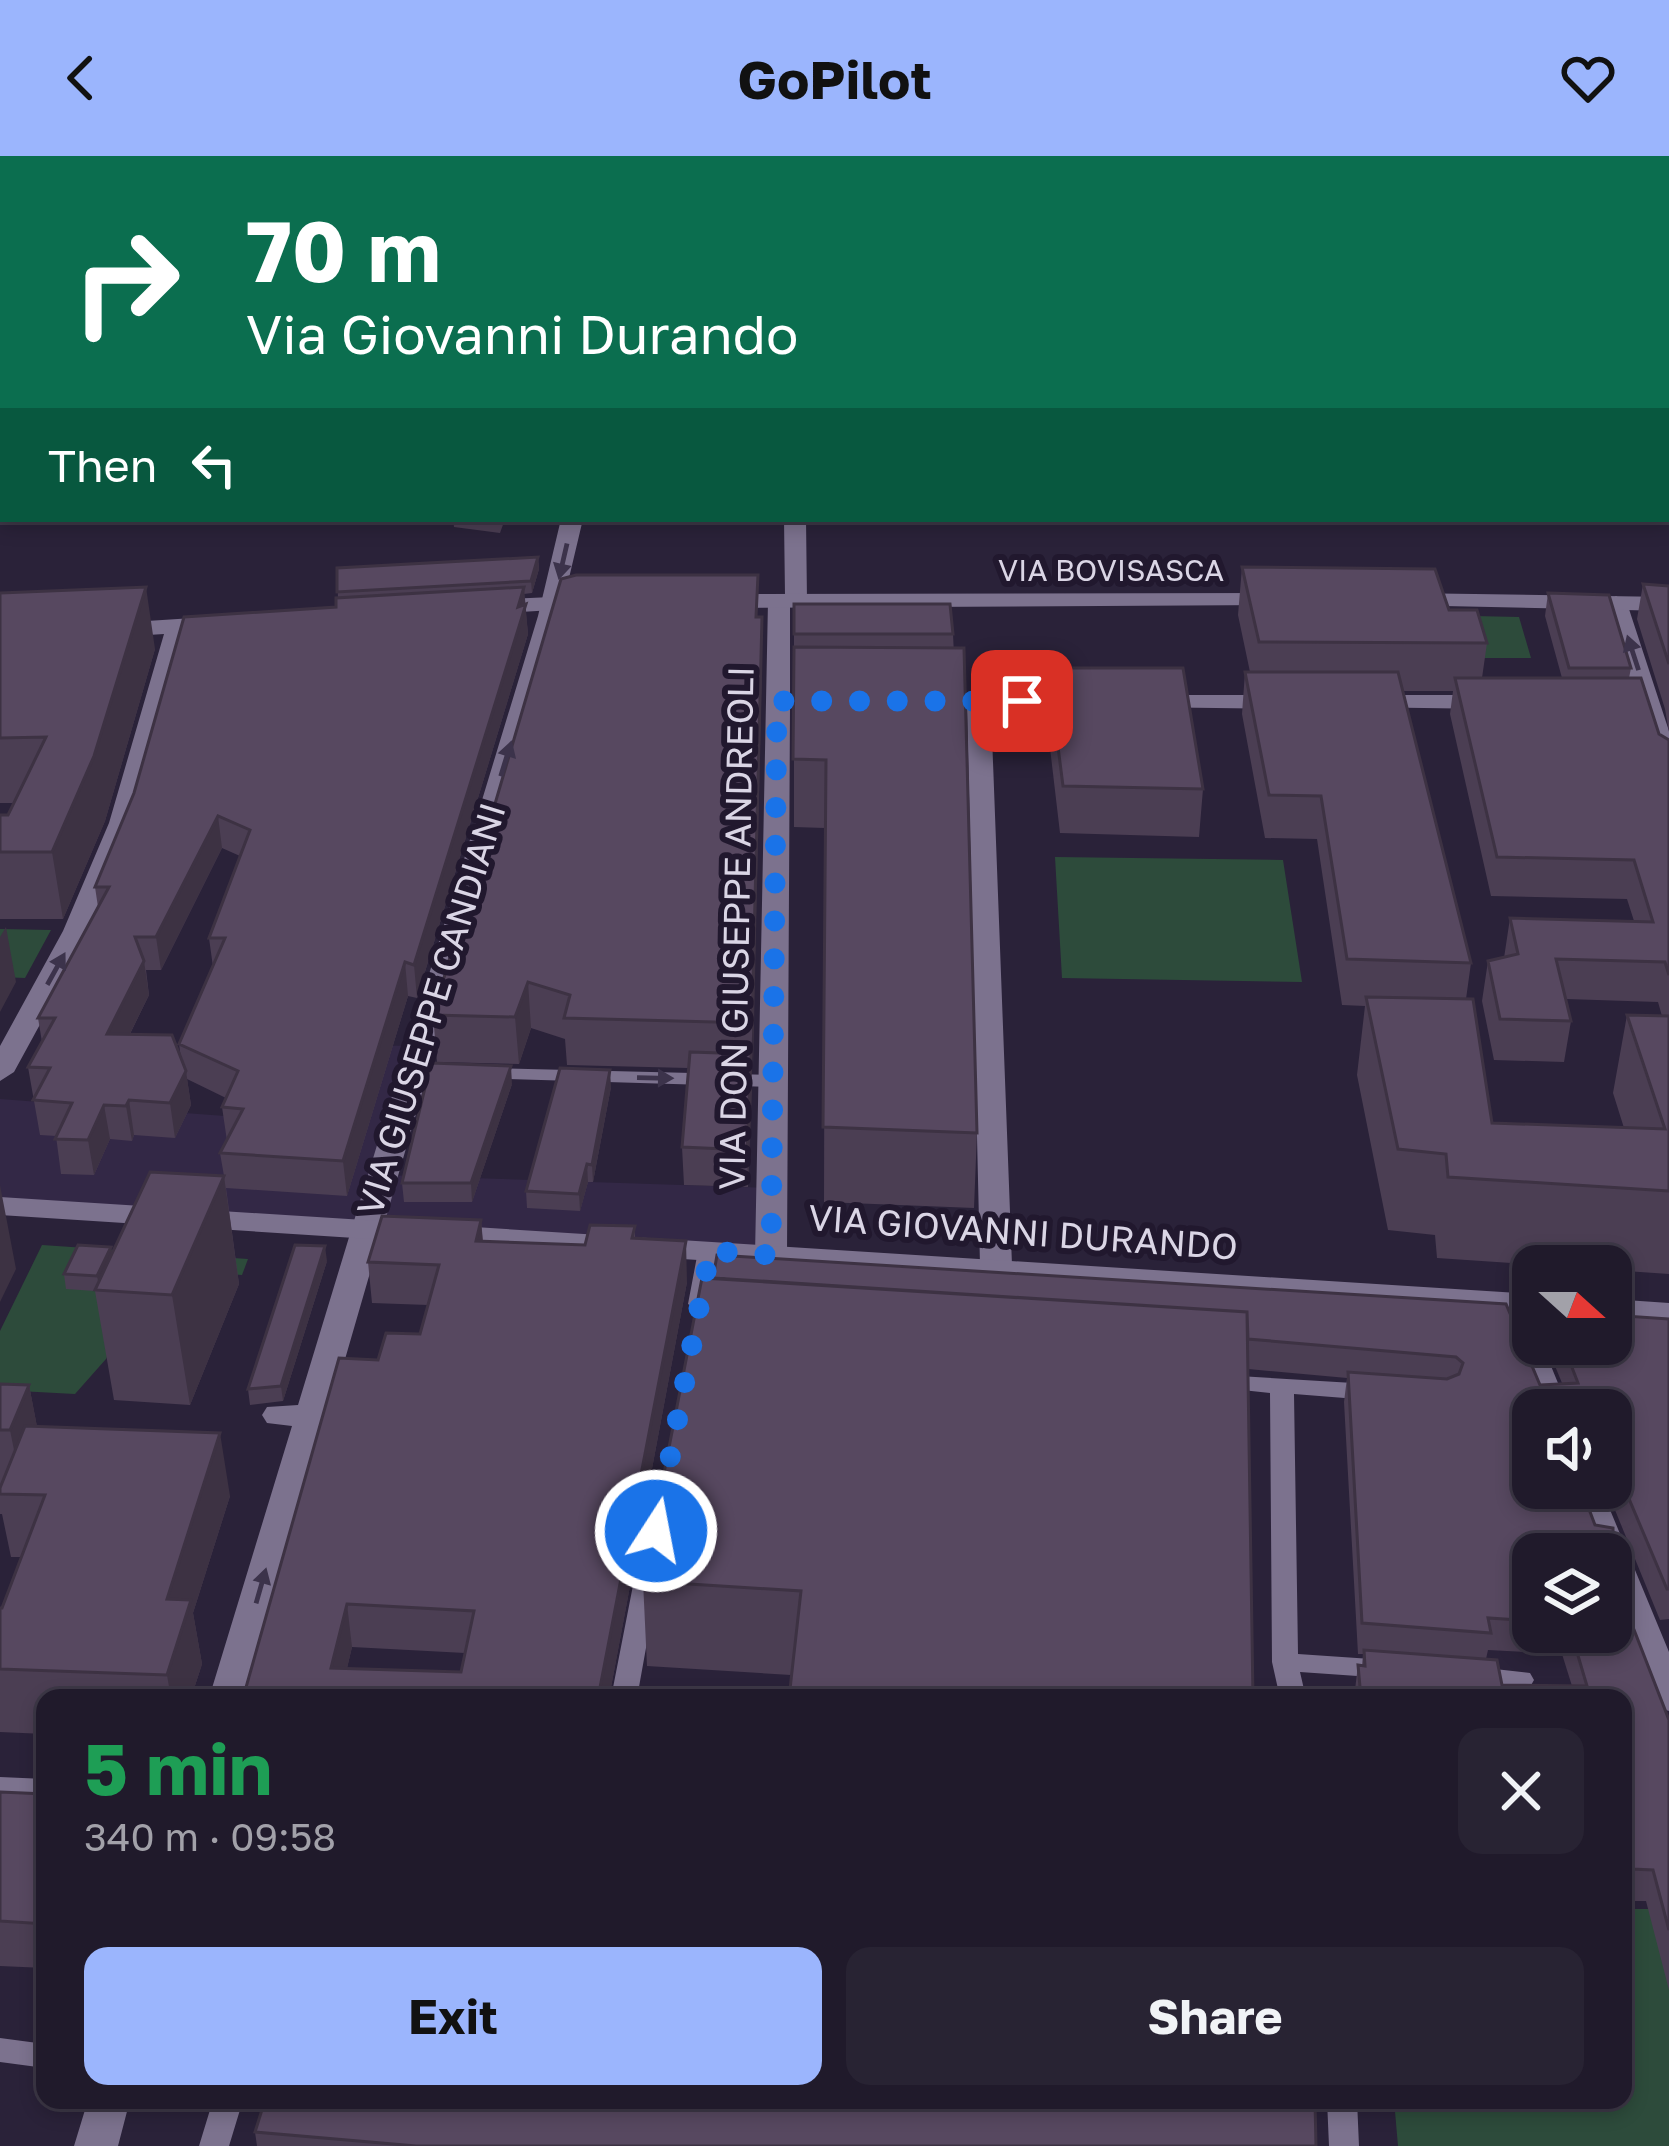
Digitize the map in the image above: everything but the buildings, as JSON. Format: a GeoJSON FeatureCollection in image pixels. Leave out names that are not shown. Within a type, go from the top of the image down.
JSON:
{"type":"FeatureCollection","features":[{"type":"Feature","properties":{"kind":"street","name":"VIA GIUSEPPE CANDIANI"},"geometry":{"type":"LineString","coordinates":[[230,1689],[295,1415],[426,1072],[571,522]]}},
{"type":"Feature","properties":{"kind":"street","name":"VIA DON GIUSEPPE ANDREOLI"},"geometry":{"type":"LineString","coordinates":[[771,1255],[777,701],[795,522]]}},
{"type":"Feature","properties":{"kind":"street","name":"VIA BOVISASCA"},"geometry":{"type":"LineString","coordinates":[[692,602],[1299,600]]}},
{"type":"Feature","properties":{"kind":"street"},"geometry":{"type":"LineString","coordinates":[[1371,600],[1669,604]]}},
{"type":"Feature","properties":{"kind":"street"},"geometry":{"type":"LineString","coordinates":[[457,609],[616,602]]}},
{"type":"Feature","properties":{"kind":"street"},"geometry":{"type":"LineString","coordinates":[[1616,603],[1637,703],[1669,770]]}},
{"type":"Feature","properties":{"kind":"street"},"geometry":{"type":"LineString","coordinates":[[89,632],[248,622]]}},
{"type":"Feature","properties":{"kind":"street"},"geometry":{"type":"LineString","coordinates":[[0,1072],[77,931],[122,823],[178,626]]}},
{"type":"Feature","properties":{"kind":"street"},"geometry":{"type":"LineString","coordinates":[[777,701],[866,701]]}},
{"type":"Feature","properties":{"kind":"street"},"geometry":{"type":"LineString","coordinates":[[911,701],[1303,702]]}},
{"type":"Feature","properties":{"kind":"street"},"geometry":{"type":"LineString","coordinates":[[979,701],[996,1264]]}},
{"type":"Feature","properties":{"kind":"street"},"geometry":{"type":"LineString","coordinates":[[1347,702],[1505,703]]}},
{"type":"Feature","properties":{"kind":"street","name":"VIA GIOVANNI DURANDO"},"geometry":{"type":"LineString","coordinates":[[0,1206],[1512,1302]]}},
{"type":"Feature","properties":{"kind":"street"},"geometry":{"type":"LineString","coordinates":[[1632,1310],[1669,1312]]}},
{"type":"Feature","properties":{"kind":"street"},"geometry":{"type":"LineString","coordinates":[[1593,1509],[1662,1661],[1669,1696]]}},
{"type":"Feature","properties":{"kind":"street"},"geometry":{"type":"LineString","coordinates":[[0,1791],[36,1792]]}},
{"type":"Feature","properties":{"kind":"street"},"geometry":{"type":"LineString","coordinates":[[96,2146],[106,2109]]}},
{"type":"Feature","properties":{"kind":"lane"},"geometry":{"type":"LineString","coordinates":[[464,1074],[776,1081]]}},
{"type":"Feature","properties":{"kind":"lane"},"geometry":{"type":"LineString","coordinates":[[694,1332],[710,1251]]}},
{"type":"Feature","properties":{"kind":"lane"},"geometry":{"type":"LineString","coordinates":[[1187,1379],[1397,1394]]}},
{"type":"Feature","properties":{"kind":"lane"},"geometry":{"type":"LineString","coordinates":[[1282,1386],[1285,1661],[1291,1689]]}},
{"type":"Feature","properties":{"kind":"lane"},"geometry":{"type":"LineString","coordinates":[[626,1689],[654,1542]]}},
{"type":"Feature","properties":{"kind":"lane"},"geometry":{"type":"LineString","coordinates":[[1285,1661],[1402,1671]]}},
{"type":"Feature","properties":{"kind":"lane"},"geometry":{"type":"LineString","coordinates":[[1450,1674],[1521,1680]]}},
{"type":"Feature","properties":{"kind":"lane"},"geometry":{"type":"LineString","coordinates":[[0,2050],[36,2055]]}},
{"type":"Feature","properties":{"kind":"lane"},"geometry":{"type":"LineString","coordinates":[[214,2146],[225,2109]]}},
{"type":"Feature","properties":{"kind":"lane"},"geometry":{"type":"LineString","coordinates":[[1342,2109],[1344,2146]]}},
{"type":"Feature","properties":{"kind":"shaded area"},"geometry":{"type":"Polygon","coordinates":[[[268,1044],[419,1046],[364,1230],[0,1205],[0,1099],[238,1117],[268,1044]]]}},
{"type":"Feature","properties":{"kind":"shaded area"},"geometry":{"type":"Polygon","coordinates":[[[382,1175],[771,1188],[769,1254],[366,1229],[382,1175]]]}},
{"type":"Feature","properties":{"kind":"green space"},"geometry":{"type":"Polygon","coordinates":[[[1428,615],[1519,617],[1531,658],[1443,658],[1428,615]]]}},
{"type":"Feature","properties":{"kind":"green space"},"geometry":{"type":"Polygon","coordinates":[[[1055,857],[1283,860],[1302,982],[1062,978],[1055,857]]]}},
{"type":"Feature","properties":{"kind":"green space"},"geometry":{"type":"Polygon","coordinates":[[[0,929],[51,930],[25,978],[0,977],[0,929]]]}},
{"type":"Feature","properties":{"kind":"green space"},"geometry":{"type":"Polygon","coordinates":[[[42,1245],[248,1259],[242,1275],[145,1268],[106,1359],[75,1394],[0,1390],[0,1331],[42,1245]]]}},
{"type":"Feature","properties":{"kind":"green space"},"geometry":{"type":"Polygon","coordinates":[[[1632,1909],[1650,1909],[1669,1982],[1669,2146],[1398,2146],[1395,2109],[1632,2109],[1632,1909]]]}},
{"type":"Feature","properties":{"kind":"route"},"geometry":{"type":"LineString","coordinates":[[656,1531],[710,1251],[771,1255],[777,701],[1022,701]]}}]}
